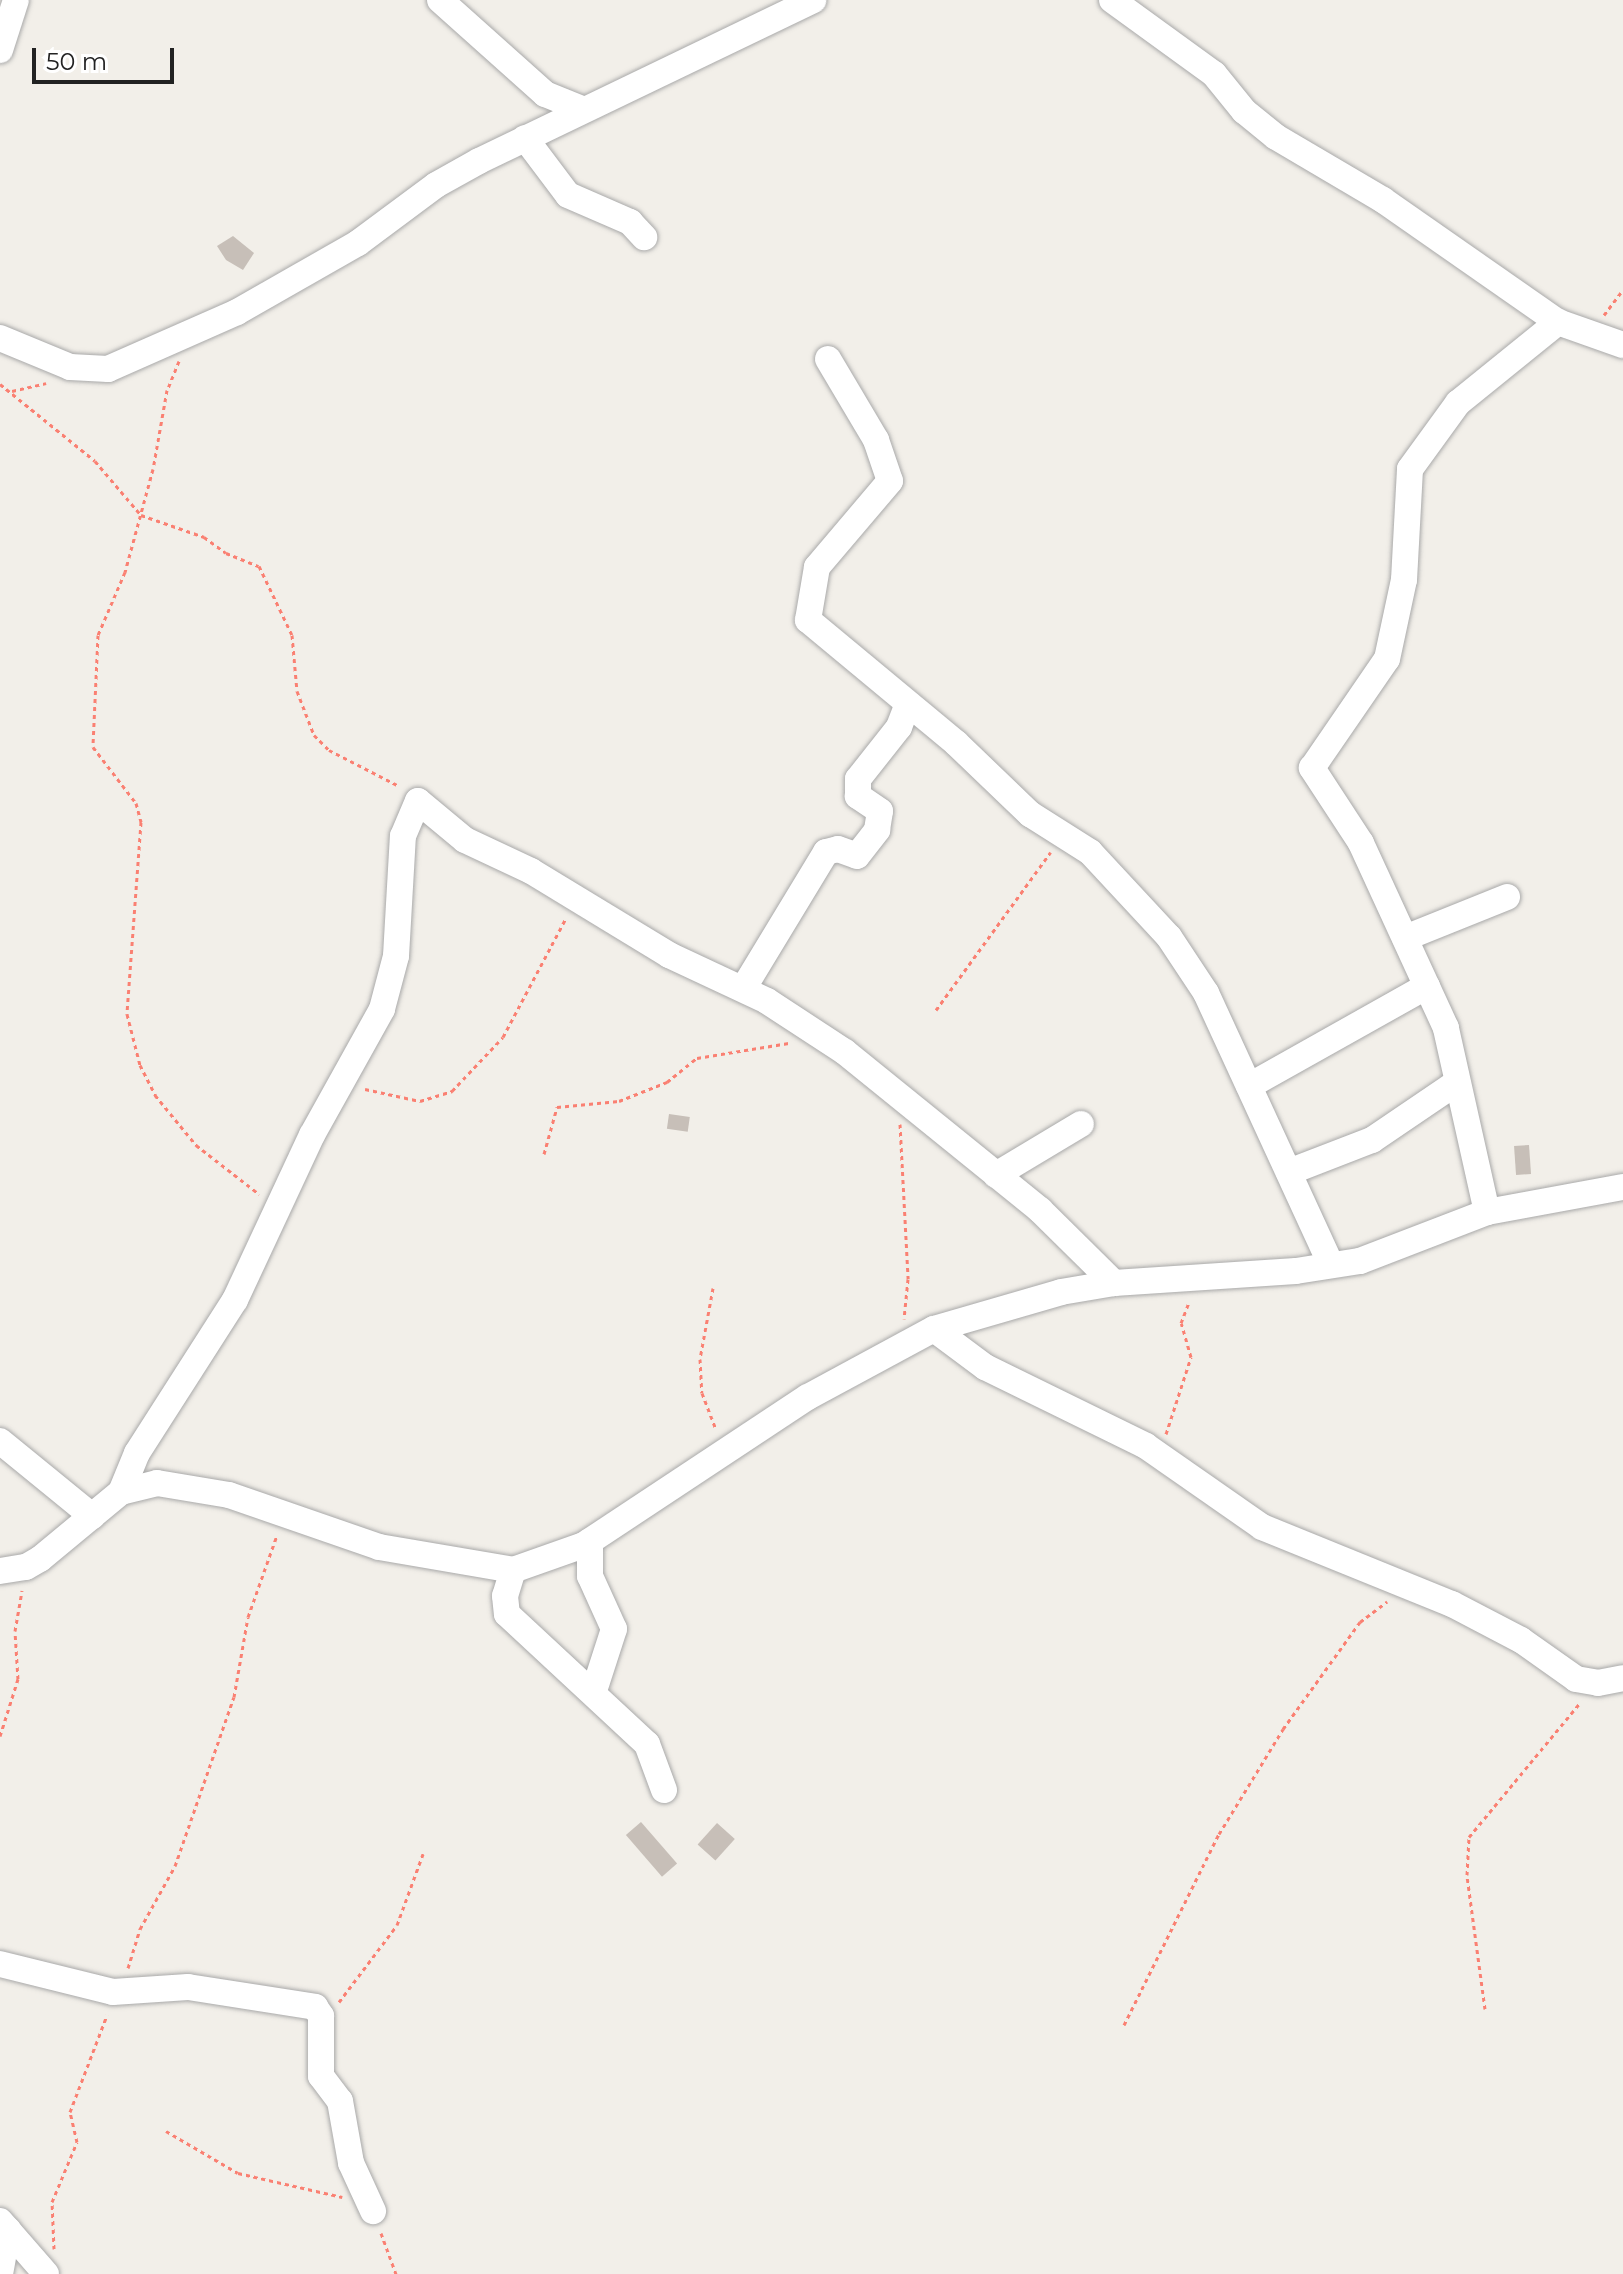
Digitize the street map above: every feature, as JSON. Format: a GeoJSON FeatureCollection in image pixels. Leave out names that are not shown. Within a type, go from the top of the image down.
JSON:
{"type":"FeatureCollection","features":[{"type":"Feature","properties":{"kind":"street"},"geometry":{"type":"LineString","coordinates":[[0,50],[16,0]]}},
{"type":"Feature","properties":{"kind":"street"},"geometry":{"type":"LineString","coordinates":[[440,0],[545,94],[582,109]]}},
{"type":"Feature","properties":{"kind":"street"},"geometry":{"type":"LineString","coordinates":[[0,338],[70,367],[108,369],[187,336],[342,253],[436,185],[525,138],[813,0]]}},
{"type":"Feature","properties":{"kind":"street"},"geometry":{"type":"LineString","coordinates":[[1112,0],[1214,74],[1244,111],[1276,137],[1383,200],[1558,322],[1623,345]]}},
{"type":"Feature","properties":{"kind":"street"},"geometry":{"type":"LineString","coordinates":[[525,138],[568,195],[630,222],[644,237]]}},
{"type":"Feature","properties":{"kind":"street"},"geometry":{"type":"LineString","coordinates":[[1487,1212],[1446,1028],[1361,843],[1312,768],[1387,659],[1404,580],[1410,469],[1458,403],[1558,322]]}},
{"type":"Feature","properties":{"kind":"street"},"geometry":{"type":"LineString","coordinates":[[828,359],[870,429],[890,481],[817,567],[806,616],[1030,814],[1068,834],[1129,890],[1187,960],[1331,1265]]}},
{"type":"Feature","properties":{"kind":"street"},"geometry":{"type":"LineString","coordinates":[[743,989],[826,852],[838,849],[857,856],[877,830],[880,811],[858,796],[858,779],[899,727],[908,704]]}},
{"type":"Feature","properties":{"kind":"street"},"geometry":{"type":"LineString","coordinates":[[121,1492],[137,1453],[235,1300],[389,992],[396,956],[403,836],[418,801],[465,840],[531,871],[574,900],[669,955],[743,989],[818,1034],[897,1093],[996,1175],[1114,1283]]}},
{"type":"Feature","properties":{"kind":"street"},"geometry":{"type":"LineString","coordinates":[[1405,938],[1507,897]]}},
{"type":"Feature","properties":{"kind":"street"},"geometry":{"type":"LineString","coordinates":[[1249,1086],[1427,986]]}},
{"type":"Feature","properties":{"kind":"street"},"geometry":{"type":"LineString","coordinates":[[1289,1172],[1372,1140],[1456,1083]]}},
{"type":"Feature","properties":{"kind":"street"},"geometry":{"type":"LineString","coordinates":[[996,1175],[1081,1124]]}},
{"type":"Feature","properties":{"kind":"street"},"geometry":{"type":"LineString","coordinates":[[0,1571],[26,1567],[121,1492],[157,1483],[185,1484],[283,1512],[379,1547],[513,1570],[590,1541],[724,1452],[900,1343],[934,1329],[1049,1295],[1114,1283],[1331,1265],[1392,1251],[1487,1212],[1623,1187]]}},
{"type":"Feature","properties":{"kind":"street"},"geometry":{"type":"LineString","coordinates":[[934,1329],[985,1367],[1091,1416],[1162,1457],[1262,1527],[1494,1624],[1576,1679],[1610,1681]]}},
{"type":"Feature","properties":{"kind":"street"},"geometry":{"type":"LineString","coordinates":[[0,1441],[92,1516]]}},
{"type":"Feature","properties":{"kind":"street"},"geometry":{"type":"LineString","coordinates":[[590,1541],[590,1576],[614,1629],[594,1691]]}},
{"type":"Feature","properties":{"kind":"street"},"geometry":{"type":"LineString","coordinates":[[513,1570],[505,1596],[507,1614],[594,1691],[647,1744],[664,1790]]}},
{"type":"Feature","properties":{"kind":"street"},"geometry":{"type":"LineString","coordinates":[[0,1964],[118,1992],[206,1989],[306,2005],[321,2016],[321,2076],[340,2101],[351,2163],[371,2206]]}},
{"type":"Feature","properties":{"kind":"street"},"geometry":{"type":"LineString","coordinates":[[4,2226],[42,2269]]}},
{"type":"Feature","properties":{"kind":"street"},"geometry":{"type":"LineString","coordinates":[[0,2274],[4,2226]]}},
{"type":"Feature","properties":{"kind":"path"},"geometry":{"type":"LineString","coordinates":[[1588,335],[1623,290]]}},
{"type":"Feature","properties":{"kind":"path"},"geometry":{"type":"LineString","coordinates":[[187,336],[164,399],[141,515],[101,625],[93,673],[94,754],[136,803],[141,822],[130,939],[129,1033],[155,1095],[186,1134],[230,1174],[280,1206]]}},
{"type":"Feature","properties":{"kind":"path"},"geometry":{"type":"LineString","coordinates":[[12,391],[38,388],[70,367]]}},
{"type":"Feature","properties":{"kind":"path"},"geometry":{"type":"LineString","coordinates":[[0,384],[95,461],[141,515],[204,537],[226,553],[259,566],[292,635],[297,691],[314,735],[329,750],[418,801]]}},
{"type":"Feature","properties":{"kind":"path"},"geometry":{"type":"LineString","coordinates":[[936,1010],[1034,871],[1068,834]]}},
{"type":"Feature","properties":{"kind":"path"},"geometry":{"type":"LineString","coordinates":[[341,1083],[405,1099],[446,1096],[503,1037],[574,900]]}},
{"type":"Feature","properties":{"kind":"path"},"geometry":{"type":"LineString","coordinates":[[544,1154],[557,1107],[619,1101],[667,1082],[697,1058],[768,1050],[818,1034]]}},
{"type":"Feature","properties":{"kind":"path"},"geometry":{"type":"LineString","coordinates":[[897,1093],[908,1279],[900,1343]]}},
{"type":"Feature","properties":{"kind":"path"},"geometry":{"type":"LineString","coordinates":[[1162,1457],[1191,1357],[1182,1314],[1216,1276]]}},
{"type":"Feature","properties":{"kind":"path"},"geometry":{"type":"LineString","coordinates":[[713,1288],[700,1359],[702,1393],[724,1452]]}},
{"type":"Feature","properties":{"kind":"path"},"geometry":{"type":"LineString","coordinates":[[42,2269],[54,2248],[52,2202],[77,2142],[70,2112],[140,1929],[175,1866],[234,1697],[248,1617],[283,1512]]}},
{"type":"Feature","properties":{"kind":"path"},"geometry":{"type":"LineString","coordinates":[[0,1736],[18,1679],[15,1631],[26,1567]]}},
{"type":"Feature","properties":{"kind":"path"},"geometry":{"type":"LineString","coordinates":[[1124,2025],[1219,1834],[1283,1729],[1360,1622],[1406,1588]]}},
{"type":"Feature","properties":{"kind":"path"},"geometry":{"type":"LineString","coordinates":[[1485,2009],[1467,1875],[1469,1837],[1610,1681]]}},
{"type":"Feature","properties":{"kind":"path"},"geometry":{"type":"LineString","coordinates":[[321,2016],[342,1997],[397,1925],[423,1854]]}},
{"type":"Feature","properties":{"kind":"path"},"geometry":{"type":"LineString","coordinates":[[166,2131],[238,2173],[371,2206],[396,2274]]}},
{"type":"Feature","properties":{"kind":"building"},"geometry":{"type":"Polygon","coordinates":[[[233,236],[254,253],[243,270],[226,260],[217,246],[233,236]]]}},
{"type":"Feature","properties":{"kind":"building"},"geometry":{"type":"Polygon","coordinates":[[[669,1114],[690,1117],[688,1132],[667,1129],[669,1114]]]}},
{"type":"Feature","properties":{"kind":"building"},"geometry":{"type":"Polygon","coordinates":[[[1529,1145],[1531,1174],[1516,1175],[1514,1146],[1529,1145]]]}},
{"type":"Feature","properties":{"kind":"building"},"geometry":{"type":"Polygon","coordinates":[[[641,1822],[677,1864],[662,1877],[626,1835],[641,1822]]]}},
{"type":"Feature","properties":{"kind":"building"},"geometry":{"type":"Polygon","coordinates":[[[717,1823],[735,1839],[715,1861],[698,1845],[717,1823]]]}}]}
